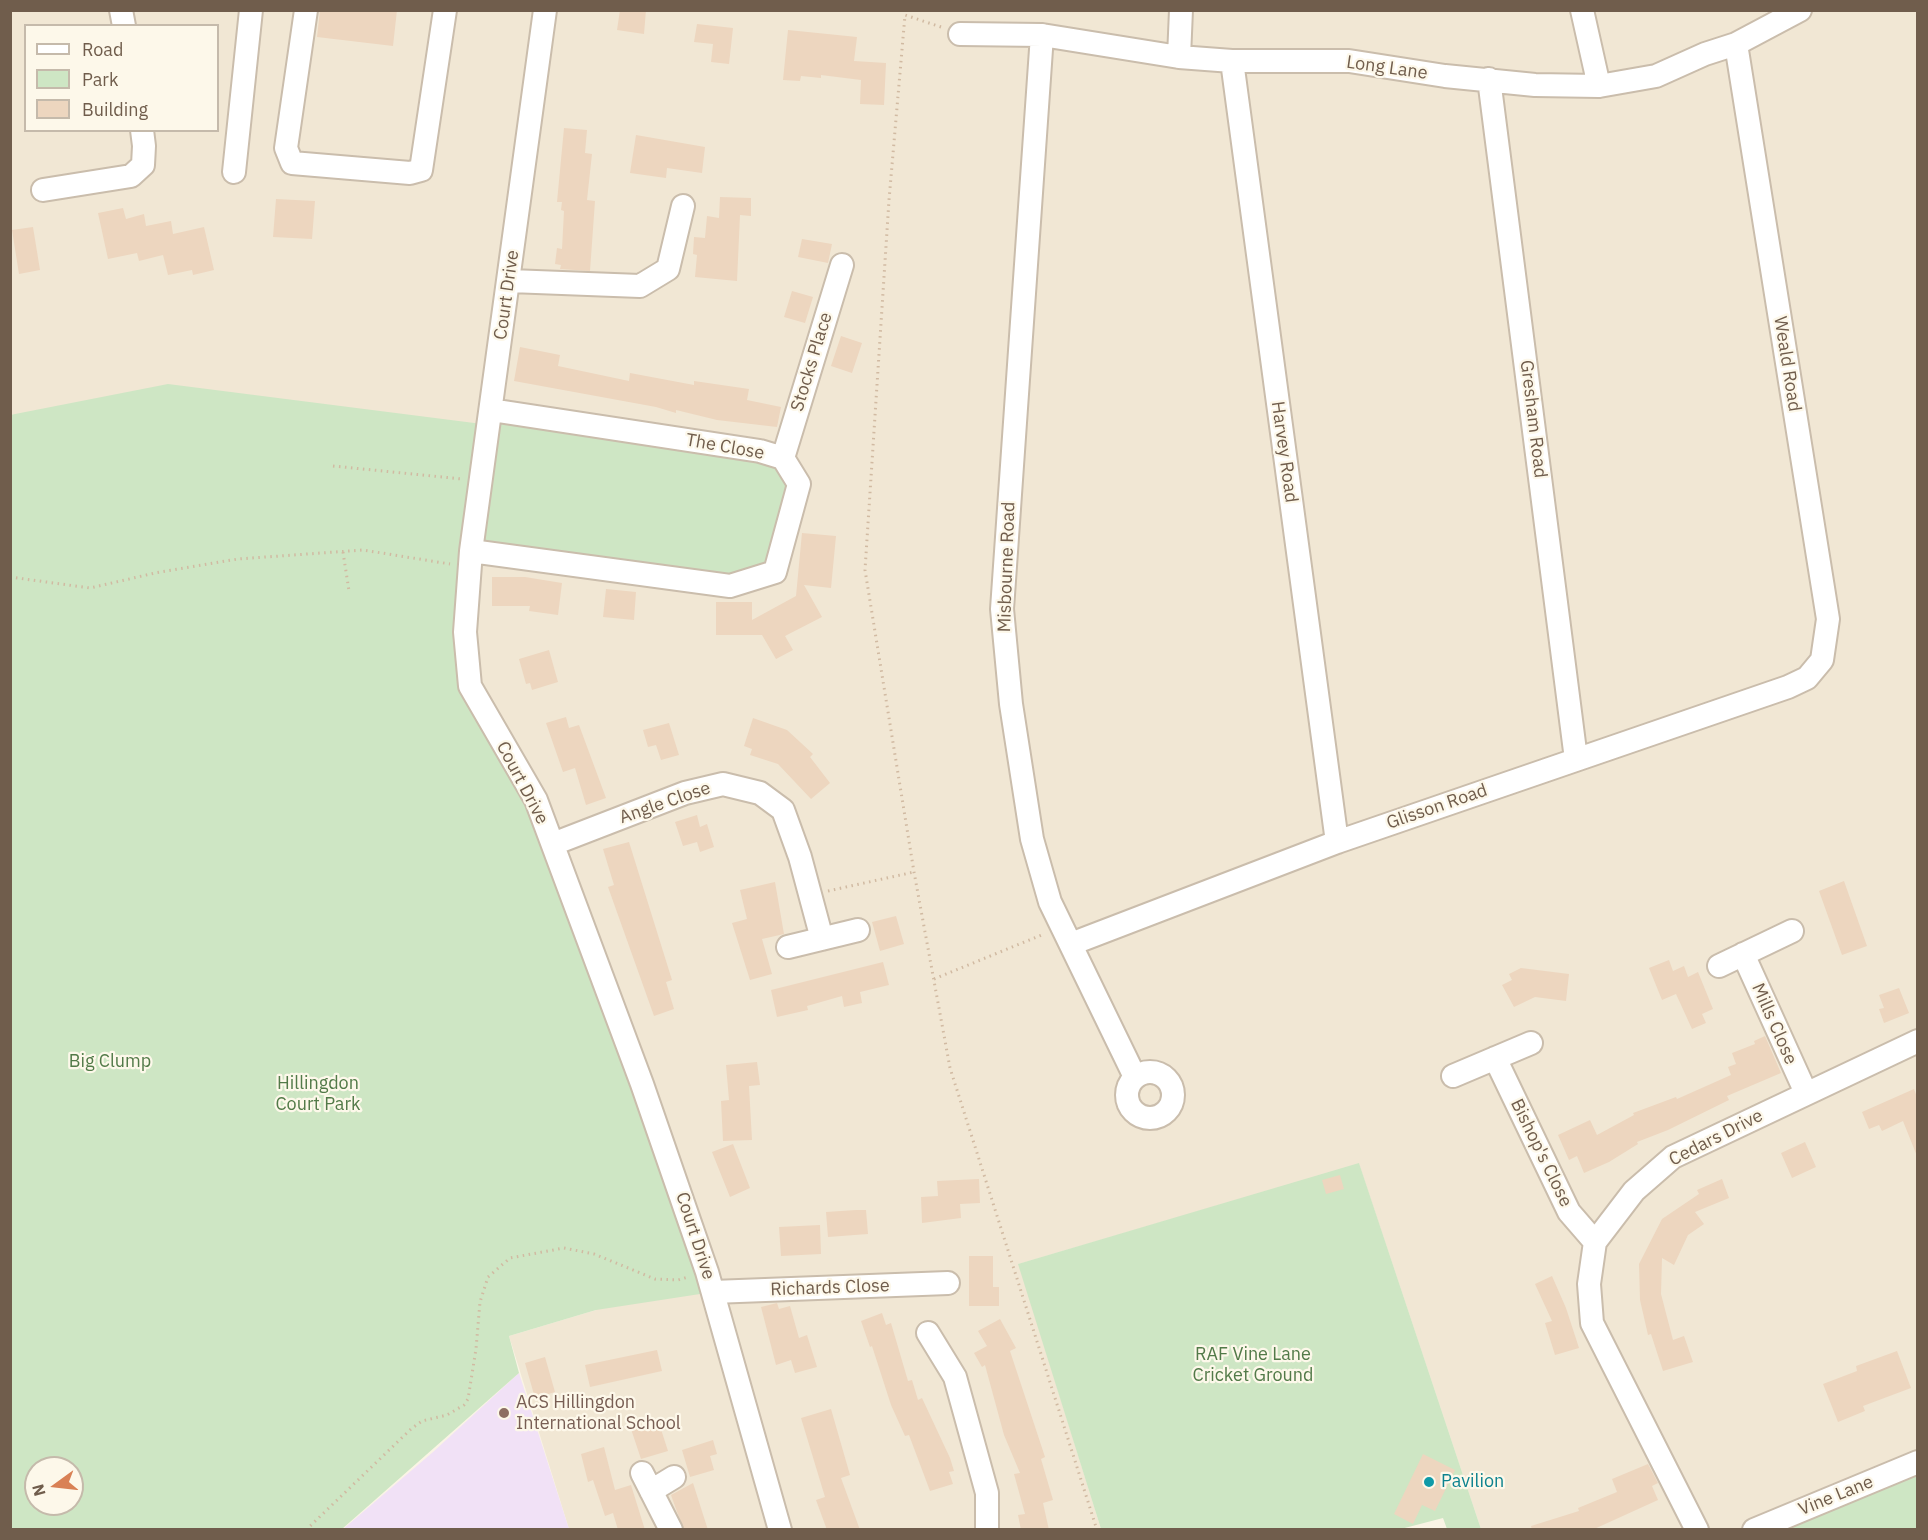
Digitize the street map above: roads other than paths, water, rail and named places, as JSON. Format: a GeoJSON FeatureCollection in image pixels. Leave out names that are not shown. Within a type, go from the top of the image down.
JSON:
{"type":"FeatureCollection","features":[{"type":"Feature","properties":{"kind":"street"},"geometry":{"type":"LineString","coordinates":[[234,172],[251,10]]}},
{"type":"Feature","properties":{"kind":"street"},"geometry":{"type":"LineString","coordinates":[[306,10],[286,148],[292,163],[410,173],[421,170],[444,10]]}},
{"type":"Feature","properties":{"kind":"street","name":"Court Drive"},"geometry":{"type":"LineString","coordinates":[[545,10],[510,281],[470,559],[465,632],[470,686],[536,800],[642,1084],[710,1282],[780,1530]]}},
{"type":"Feature","properties":{"kind":"street"},"geometry":{"type":"LineString","coordinates":[[1179,57],[1180,10]]}},
{"type":"Feature","properties":{"kind":"street"},"geometry":{"type":"LineString","coordinates":[[1582,10],[1599,86]]}},
{"type":"Feature","properties":{"kind":"street","name":"Long Lane"},"geometry":{"type":"LineString","coordinates":[[960,34],[1042,35],[1179,57],[1232,61],[1348,61],[1445,76],[1489,79],[1534,86],[1599,86],[1656,75],[1705,54],[1736,44],[1800,10]]}},
{"type":"Feature","properties":{"kind":"street","name":"Misbourne Road"},"geometry":{"type":"LineString","coordinates":[[1042,35],[1014,410],[1002,609],[1011,704],[1032,838],[1050,902],[1135,1077]]}},
{"type":"Feature","properties":{"kind":"street","name":"Weald Road"},"geometry":{"type":"LineString","coordinates":[[1736,44],[1828,619],[1822,660],[1807,678]]}},
{"type":"Feature","properties":{"kind":"street","name":"Harvey Road"},"geometry":{"type":"LineString","coordinates":[[1232,61],[1337,842]]}},
{"type":"Feature","properties":{"kind":"street","name":"Gresham Road"},"geometry":{"type":"LineString","coordinates":[[1489,79],[1576,759]]}},
{"type":"Feature","properties":{"kind":"street"},"geometry":{"type":"LineString","coordinates":[[44,189],[131,176],[143,165],[142,132]]}},
{"type":"Feature","properties":{"kind":"street"},"geometry":{"type":"LineString","coordinates":[[510,281],[640,286],[668,269],[683,206]]}},
{"type":"Feature","properties":{"kind":"street","name":"Stocks Place"},"geometry":{"type":"LineString","coordinates":[[783,458],[842,265]]}},
{"type":"Feature","properties":{"kind":"street","name":"The Close"},"geometry":{"type":"LineString","coordinates":[[470,559],[730,586],[775,572],[799,484],[783,458],[760,451],[491,410]]}},
{"type":"Feature","properties":{"kind":"street","name":"Glisson Road"},"geometry":{"type":"LineString","coordinates":[[1067,935],[1807,678]]}},
{"type":"Feature","properties":{"kind":"street","name":"Angle Close"},"geometry":{"type":"LineString","coordinates":[[553,844],[685,793],[723,783],[760,793],[783,810],[800,857],[808,894],[822,939]]}},
{"type":"Feature","properties":{"kind":"street"},"geometry":{"type":"LineString","coordinates":[[788,947],[858,930]]}},
{"type":"Feature","properties":{"kind":"street"},"geometry":{"type":"LineString","coordinates":[[1719,966],[1792,931]]}},
{"type":"Feature","properties":{"kind":"street","name":"Mills Close"},"geometry":{"type":"LineString","coordinates":[[1743,954],[1806,1093]]}},
{"type":"Feature","properties":{"kind":"street","name":"Cedars Drive"},"geometry":{"type":"LineString","coordinates":[[1697,1530],[1593,1323],[1589,1284],[1595,1242],[1634,1191],[1673,1157],[1917,1041]]}},
{"type":"Feature","properties":{"kind":"street"},"geometry":{"type":"LineString","coordinates":[[1453,1076],[1531,1042]]}},
{"type":"Feature","properties":{"kind":"street","name":"Bishop's Close"},"geometry":{"type":"LineString","coordinates":[[1495,1058],[1569,1212],[1595,1242]]}},
{"type":"Feature","properties":{"kind":"street","name":"Richards Close"},"geometry":{"type":"LineString","coordinates":[[710,1282],[948,1284]]}},
{"type":"Feature","properties":{"kind":"street"},"geometry":{"type":"LineString","coordinates":[[928,1333],[955,1377],[987,1493],[987,1530]]}},
{"type":"Feature","properties":{"kind":"street","name":"Vine Lane"},"geometry":{"type":"LineString","coordinates":[[1754,1530],[1917,1462]]}},
{"type":"Feature","properties":{"kind":"street"},"geometry":{"type":"LineString","coordinates":[[671,1530],[646,1482],[674,1477]]}},
{"type":"Feature","properties":{"kind":"place","name":"ACS Hillingdon International School"},"geometry":{"type":"Point","coordinates":[504,1413]}},
{"type":"Feature","properties":{"kind":"place","name":"Pavilion"},"geometry":{"type":"Point","coordinates":[1429,1482]}},
{"type":"Feature","properties":{"kind":"park label","name":"Big Clump"},"geometry":{"type":"Point","coordinates":[110,1062]}},
{"type":"Feature","properties":{"kind":"park label","name":"Hillingdon Court Park"},"geometry":{"type":"Point","coordinates":[318,1094]}},
{"type":"Feature","properties":{"kind":"park label","name":"RAF Vine Lane Cricket Ground"},"geometry":{"type":"Point","coordinates":[1253,1365]}}]}
